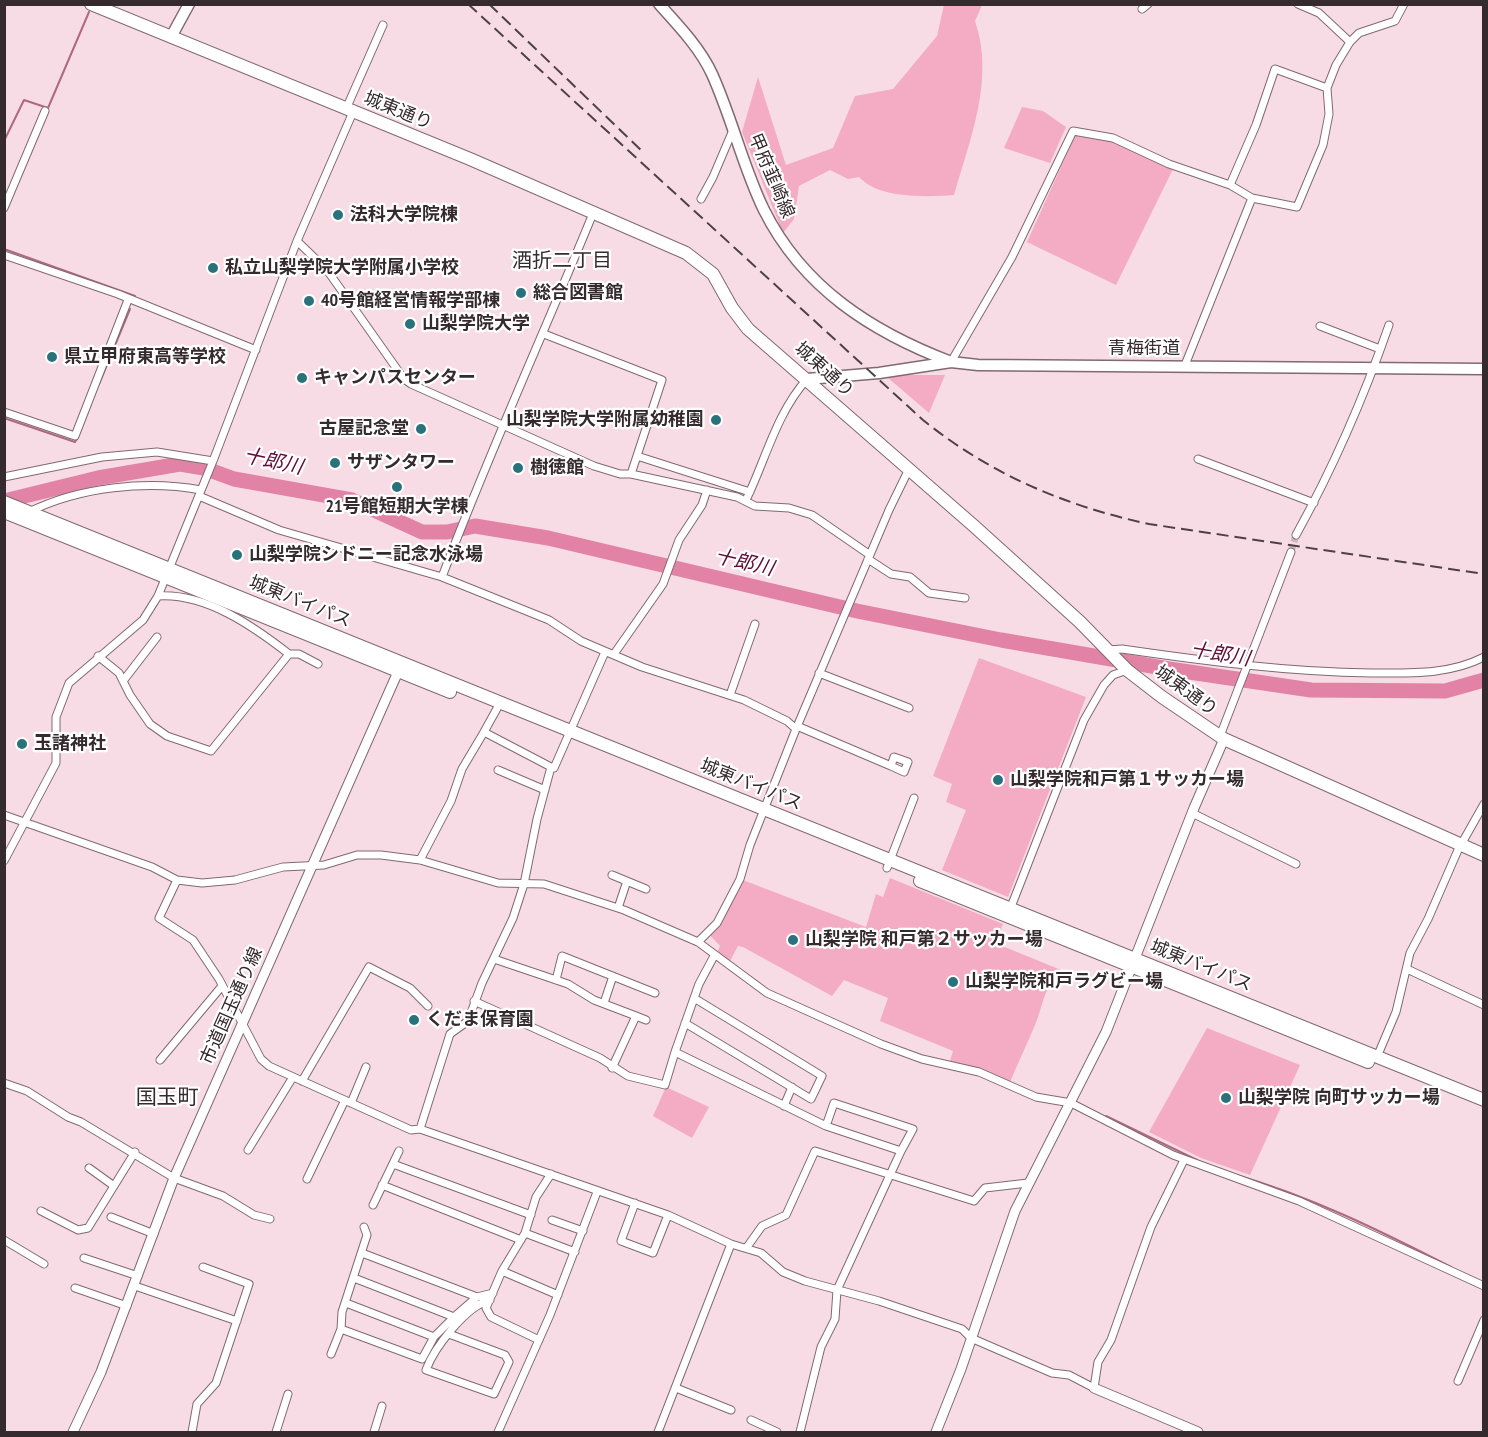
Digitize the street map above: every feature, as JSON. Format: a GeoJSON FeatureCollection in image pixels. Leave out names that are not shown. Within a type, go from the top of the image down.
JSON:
{"type":"FeatureCollection","features":[{"type":"Feature","properties":{"kind":"highway","name":"城東通り"},"geometry":{"type":"LineString","coordinates":[[91,4],[594,211],[696,258],[713,274],[740,320],[909,469],[1108,650],[1127,670],[1222,738],[1484,855]]}},
{"type":"Feature","properties":{"kind":"highway","name":"城東バイパス"},"geometry":{"type":"LineString","coordinates":[[4,502],[168,573],[1133,963],[1484,1108]]}},
{"type":"Feature","properties":{"kind":"highway","name":"城東バイパス"},"geometry":{"type":"LineString","coordinates":[[4,512],[168,573]]}},
{"type":"Feature","properties":{"kind":"highway","name":"城東バイパス"},"geometry":{"type":"LineString","coordinates":[[1133,963],[1484,1100]]}},
{"type":"Feature","properties":{"kind":"main road"},"geometry":{"type":"LineString","coordinates":[[171,37],[189,4]]}},
{"type":"Feature","properties":{"kind":"main road","name":"甲府韮崎線"},"geometry":{"type":"LineString","coordinates":[[659,4],[682,30],[711,72],[764,209],[786,247],[809,276],[844,307],[879,330],[951,362]]}},
{"type":"Feature","properties":{"kind":"main road","name":"青梅街道"},"geometry":{"type":"LineString","coordinates":[[807,379],[886,373],[951,362],[978,365],[1484,369]]}},
{"type":"Feature","properties":{"kind":"street"},"geometry":{"type":"LineString","coordinates":[[1298,4],[1319,13],[1350,42]]}},
{"type":"Feature","properties":{"kind":"street"},"geometry":{"type":"LineString","coordinates":[[951,362],[1012,256],[1073,131],[1113,138],[1168,164],[1230,184],[1252,198],[1297,207],[1323,145],[1329,114],[1327,88],[1334,70],[1350,42],[1359,33],[1395,21],[1404,4]]}},
{"type":"Feature","properties":{"kind":"street"},"geometry":{"type":"LineString","coordinates":[[4,861],[27,823],[56,763],[56,717],[62,696],[75,676],[143,620],[158,596],[383,25]]}},
{"type":"Feature","properties":{"kind":"street"},"geometry":{"type":"LineString","coordinates":[[1230,184],[1256,125],[1275,69],[1327,88]]}},
{"type":"Feature","properties":{"kind":"street"},"geometry":{"type":"LineString","coordinates":[[4,208],[45,111]]}},
{"type":"Feature","properties":{"kind":"street"},"geometry":{"type":"LineString","coordinates":[[701,199],[733,130]]}},
{"type":"Feature","properties":{"kind":"street"},"geometry":{"type":"LineString","coordinates":[[1185,366],[1252,198]]}},
{"type":"Feature","properties":{"kind":"street"},"geometry":{"type":"LineString","coordinates":[[442,577],[468,506],[544,334],[594,211]]}},
{"type":"Feature","properties":{"kind":"street"},"geometry":{"type":"LineString","coordinates":[[297,241],[327,270],[404,379],[504,427],[594,466],[620,474],[631,474],[707,490],[746,500],[755,506],[789,508],[812,515],[891,574],[909,577],[929,593],[965,598]]}},
{"type":"Feature","properties":{"kind":"street"},"geometry":{"type":"LineString","coordinates":[[4,255],[118,294],[256,350]]}},
{"type":"Feature","properties":{"kind":"street"},"geometry":{"type":"LineString","coordinates":[[4,412],[75,436],[128,300]]}},
{"type":"Feature","properties":{"kind":"street"},"geometry":{"type":"LineString","coordinates":[[1296,536],[1314,503],[1352,419],[1389,324]]}},
{"type":"Feature","properties":{"kind":"street"},"geometry":{"type":"LineString","coordinates":[[1320,326],[1380,349]]}},
{"type":"Feature","properties":{"kind":"street"},"geometry":{"type":"LineString","coordinates":[[544,334],[662,380],[631,474]]}},
{"type":"Feature","properties":{"kind":"street"},"geometry":{"type":"LineString","coordinates":[[746,500],[779,420],[792,396],[807,379]]}},
{"type":"Feature","properties":{"kind":"street"},"geometry":{"type":"LineString","coordinates":[[4,477],[54,464],[157,452],[213,461]]}},
{"type":"Feature","properties":{"kind":"street"},"geometry":{"type":"LineString","coordinates":[[637,456],[750,492]]}},
{"type":"Feature","properties":{"kind":"street"},"geometry":{"type":"LineString","coordinates":[[1198,459],[1314,503]]}},
{"type":"Feature","properties":{"kind":"street"},"geometry":{"type":"LineString","coordinates":[[698,942],[717,923],[729,903],[762,813],[819,673],[909,469]]}},
{"type":"Feature","properties":{"kind":"street"},"geometry":{"type":"LineString","coordinates":[[24,510],[68,498],[127,488],[173,486],[201,491],[279,530],[442,577],[549,620],[581,641],[605,652],[642,667],[730,695],[775,714],[797,727],[891,766]]}},
{"type":"Feature","properties":{"kind":"street"},"geometry":{"type":"LineString","coordinates":[[614,654],[667,574],[675,551],[702,505],[707,490]]}},
{"type":"Feature","properties":{"kind":"street"},"geometry":{"type":"LineString","coordinates":[[936,1432],[972,1338],[1016,1211],[1028,1183],[1106,1032],[1222,738],[1291,552]]}},
{"type":"Feature","properties":{"kind":"street"},"geometry":{"type":"LineString","coordinates":[[158,596],[178,595],[248,622],[290,654],[298,654],[318,664]]}},
{"type":"Feature","properties":{"kind":"street"},"geometry":{"type":"LineString","coordinates":[[730,695],[755,624]]}},
{"type":"Feature","properties":{"kind":"street"},"geometry":{"type":"LineString","coordinates":[[123,681],[157,637]]}},
{"type":"Feature","properties":{"kind":"street"},"geometry":{"type":"LineString","coordinates":[[1108,650],[1122,649],[1247,667],[1341,673],[1410,673],[1454,668],[1484,657]]}},
{"type":"Feature","properties":{"kind":"street"},"geometry":{"type":"LineString","coordinates":[[484,732],[554,768],[605,652]]}},
{"type":"Feature","properties":{"kind":"street"},"geometry":{"type":"LineString","coordinates":[[98,656],[120,673],[150,724],[167,736],[211,751],[290,654]]}},
{"type":"Feature","properties":{"kind":"street","name":"市道国玉通り線"},"geometry":{"type":"LineString","coordinates":[[73,1432],[101,1372],[174,1178],[400,667]]}},
{"type":"Feature","properties":{"kind":"street"},"geometry":{"type":"LineString","coordinates":[[1009,913],[1084,720],[1104,685],[1113,675],[1127,670]]}},
{"type":"Feature","properties":{"kind":"street"},"geometry":{"type":"LineString","coordinates":[[819,673],[909,708]]}},
{"type":"Feature","properties":{"kind":"street"},"geometry":{"type":"LineString","coordinates":[[420,860],[451,801],[462,769],[498,706]]}},
{"type":"Feature","properties":{"kind":"street"},"geometry":{"type":"LineString","coordinates":[[420,1129],[450,1034],[468,1021],[474,1001],[494,959],[524,884],[551,767]]}},
{"type":"Feature","properties":{"kind":"street"},"geometry":{"type":"LineString","coordinates":[[498,770],[545,790]]}},
{"type":"Feature","properties":{"kind":"street"},"geometry":{"type":"LineString","coordinates":[[888,864],[914,798]]}},
{"type":"Feature","properties":{"kind":"street"},"geometry":{"type":"LineString","coordinates":[[1377,1057],[1396,1012],[1410,953],[1461,845],[1484,804]]}},
{"type":"Feature","properties":{"kind":"street"},"geometry":{"type":"LineString","coordinates":[[1192,813],[1296,864]]}},
{"type":"Feature","properties":{"kind":"street"},"geometry":{"type":"LineString","coordinates":[[4,815],[141,863],[177,880],[202,883],[224,881],[283,867],[324,865],[357,855],[381,855],[420,860],[498,883],[543,884],[618,908],[698,942],[767,993],[881,1044],[922,1059],[979,1072],[1036,1097],[1071,1103],[1184,1160],[1299,1201],[1366,1229],[1484,1286]]}},
{"type":"Feature","properties":{"kind":"street"},"geometry":{"type":"LineString","coordinates":[[612,875],[646,889]]}},
{"type":"Feature","properties":{"kind":"street"},"geometry":{"type":"LineString","coordinates":[[177,880],[159,918],[193,940],[222,986],[261,1059],[293,1077],[411,1130],[420,1129],[668,1215],[731,1244],[761,1253],[783,1272],[805,1281],[879,1301],[962,1329],[972,1338],[1053,1373],[1069,1376],[1198,1432]]}},
{"type":"Feature","properties":{"kind":"street"},"geometry":{"type":"LineString","coordinates":[[618,908],[627,881]]}},
{"type":"Feature","properties":{"kind":"street"},"geometry":{"type":"LineString","coordinates":[[556,980],[562,956],[655,993]]}},
{"type":"Feature","properties":{"kind":"street"},"geometry":{"type":"LineString","coordinates":[[474,1001],[600,1058],[612,1068],[628,1076],[665,1084],[694,998],[714,956]]}},
{"type":"Feature","properties":{"kind":"street"},"geometry":{"type":"LineString","coordinates":[[494,959],[556,980],[594,1000],[646,1020]]}},
{"type":"Feature","properties":{"kind":"street"},"geometry":{"type":"LineString","coordinates":[[302,1081],[369,967],[410,988],[428,1006]]}},
{"type":"Feature","properties":{"kind":"street"},"geometry":{"type":"LineString","coordinates":[[1407,969],[1484,1005]]}},
{"type":"Feature","properties":{"kind":"street"},"geometry":{"type":"LineString","coordinates":[[604,1003],[613,976]]}},
{"type":"Feature","properties":{"kind":"street"},"geometry":{"type":"LineString","coordinates":[[160,1060],[222,986]]}},
{"type":"Feature","properties":{"kind":"street"},"geometry":{"type":"LineString","coordinates":[[685,1023],[812,1099],[822,1076],[694,998]]}},
{"type":"Feature","properties":{"kind":"street"},"geometry":{"type":"LineString","coordinates":[[612,1068],[636,1016]]}},
{"type":"Feature","properties":{"kind":"street"},"geometry":{"type":"LineString","coordinates":[[675,1052],[826,1125],[901,1150]]}},
{"type":"Feature","properties":{"kind":"street"},"geometry":{"type":"LineString","coordinates":[[307,1179],[366,1067]]}},
{"type":"Feature","properties":{"kind":"street"},"geometry":{"type":"LineString","coordinates":[[248,1150],[293,1077]]}},
{"type":"Feature","properties":{"kind":"street"},"geometry":{"type":"LineString","coordinates":[[4,1083],[27,1091],[68,1117],[135,1152],[174,1178],[223,1196],[254,1215],[270,1219]]}},
{"type":"Feature","properties":{"kind":"street"},"geometry":{"type":"LineString","coordinates":[[784,1106],[792,1087]]}},
{"type":"Feature","properties":{"kind":"street"},"geometry":{"type":"LineString","coordinates":[[800,1432],[821,1347],[835,1319],[837,1290],[901,1150],[913,1129],[834,1103],[826,1125]]}},
{"type":"Feature","properties":{"kind":"street"},"geometry":{"type":"LineString","coordinates":[[373,1205],[399,1151]]}},
{"type":"Feature","properties":{"kind":"street"},"geometry":{"type":"LineString","coordinates":[[747,1247],[762,1226],[786,1215],[816,1151],[974,1201],[985,1188],[1028,1183]]}},
{"type":"Feature","properties":{"kind":"street"},"geometry":{"type":"LineString","coordinates":[[41,1211],[78,1230],[88,1228],[135,1152]]}},
{"type":"Feature","properties":{"kind":"street"},"geometry":{"type":"LineString","coordinates":[[1094,1388],[1098,1362],[1111,1340],[1151,1227],[1184,1160]]}},
{"type":"Feature","properties":{"kind":"street"},"geometry":{"type":"LineString","coordinates":[[393,1164],[531,1215]]}},
{"type":"Feature","properties":{"kind":"street"},"geometry":{"type":"LineString","coordinates":[[89,1168],[114,1185]]}},
{"type":"Feature","properties":{"kind":"street"},"geometry":{"type":"LineString","coordinates":[[539,1340],[491,1317],[486,1308],[502,1271],[525,1233],[536,1197],[551,1174]]}},
{"type":"Feature","properties":{"kind":"street"},"geometry":{"type":"LineString","coordinates":[[382,1185],[521,1240]]}},
{"type":"Feature","properties":{"kind":"street"},"geometry":{"type":"LineString","coordinates":[[498,1432],[558,1295],[597,1192]]}},
{"type":"Feature","properties":{"kind":"street"},"geometry":{"type":"LineString","coordinates":[[635,1203],[621,1241],[653,1253],[668,1215]]}},
{"type":"Feature","properties":{"kind":"street"},"geometry":{"type":"LineString","coordinates":[[111,1217],[154,1234]]}},
{"type":"Feature","properties":{"kind":"street"},"geometry":{"type":"LineString","coordinates":[[552,1220],[583,1231]]}},
{"type":"Feature","properties":{"kind":"street"},"geometry":{"type":"LineString","coordinates":[[331,1354],[341,1329],[345,1303],[367,1235],[364,1227]]}},
{"type":"Feature","properties":{"kind":"street"},"geometry":{"type":"LineString","coordinates":[[525,1233],[575,1252]]}},
{"type":"Feature","properties":{"kind":"street"},"geometry":{"type":"LineString","coordinates":[[4,1240],[44,1264]]}},
{"type":"Feature","properties":{"kind":"street"},"geometry":{"type":"LineString","coordinates":[[658,1432],[731,1244]]}},
{"type":"Feature","properties":{"kind":"street"},"geometry":{"type":"LineString","coordinates":[[362,1253],[477,1297],[491,1297]]}},
{"type":"Feature","properties":{"kind":"street"},"geometry":{"type":"LineString","coordinates":[[84,1258],[237,1321]]}},
{"type":"Feature","properties":{"kind":"street"},"geometry":{"type":"LineString","coordinates":[[192,1432],[197,1404],[216,1383],[249,1284],[202,1267]]}},
{"type":"Feature","properties":{"kind":"street"},"geometry":{"type":"LineString","coordinates":[[502,1271],[558,1295]]}},
{"type":"Feature","properties":{"kind":"street"},"geometry":{"type":"LineString","coordinates":[[354,1278],[454,1317]]}},
{"type":"Feature","properties":{"kind":"street"},"geometry":{"type":"LineString","coordinates":[[75,1288],[127,1306]]}},
{"type":"Feature","properties":{"kind":"street"},"geometry":{"type":"LineString","coordinates":[[341,1329],[422,1359],[434,1337],[477,1297]]}},
{"type":"Feature","properties":{"kind":"street"},"geometry":{"type":"LineString","coordinates":[[449,1334],[505,1355],[509,1362],[494,1394],[426,1370],[438,1345],[468,1314],[491,1297]]}},
{"type":"Feature","properties":{"kind":"street"},"geometry":{"type":"LineString","coordinates":[[345,1303],[434,1337]]}},
{"type":"Feature","properties":{"kind":"street"},"geometry":{"type":"LineString","coordinates":[[1458,1381],[1484,1320]]}},
{"type":"Feature","properties":{"kind":"street"},"geometry":{"type":"LineString","coordinates":[[676,1388],[731,1410]]}},
{"type":"Feature","properties":{"kind":"street"},"geometry":{"type":"LineString","coordinates":[[276,1432],[288,1394]]}},
{"type":"Feature","properties":{"kind":"street"},"geometry":{"type":"LineString","coordinates":[[374,1432],[382,1406]]}},
{"type":"Feature","properties":{"kind":"street"},"geometry":{"type":"LineString","coordinates":[[751,1420],[777,1432]]}},
{"type":"Feature","properties":{"kind":"shaded area"},"geometry":{"type":"Polygon","coordinates":[[[944,5],[982,5],[975,21],[982,65],[978,109],[954,195],[917,196],[890,193],[868,184],[859,177],[848,179],[830,170],[799,186],[794,219],[783,233],[742,132],[758,77],[786,165],[833,148],[855,96],[893,89],[937,36],[944,5]]]}},
{"type":"Feature","properties":{"kind":"shaded area"},"geometry":{"type":"Polygon","coordinates":[[[1022,107],[1043,111],[1066,127],[1050,163],[1004,148],[1022,107]]]}},
{"type":"Feature","properties":{"kind":"shaded area"},"geometry":{"type":"Polygon","coordinates":[[[1083,135],[1112,141],[1173,169],[1116,285],[1027,242],[1075,136],[1083,135]]]}},
{"type":"Feature","properties":{"kind":"shaded area"},"geometry":{"type":"Polygon","coordinates":[[[945,375],[929,413],[887,377],[945,375]]]}},
{"type":"Feature","properties":{"kind":"shaded area","name":"山梨学院和戸第１サッカー場"},"geometry":{"type":"Polygon","coordinates":[[[979,658],[1086,697],[1008,897],[942,870],[966,810],[946,802],[952,784],[933,776],[979,658]]]}},
{"type":"Feature","properties":{"kind":"shaded area","name":"山梨学院和戸ラグビー場"},"geometry":{"type":"Polygon","coordinates":[[[890,878],[1003,924],[995,943],[1061,970],[1051,981],[1010,1082],[975,1067],[950,1061],[953,1051],[880,1021],[888,998],[844,980],[832,996],[743,947],[738,946],[730,961],[717,953],[720,946],[708,933],[740,879],[866,927],[876,894],[883,897],[890,878]]]}},
{"type":"Feature","properties":{"kind":"shaded area","name":"山梨学院 向町サッカー場"},"geometry":{"type":"Polygon","coordinates":[[[1207,1028],[1300,1065],[1250,1175],[1201,1158],[1149,1132],[1207,1028]]]}},
{"type":"Feature","properties":{"kind":"shaded area"},"geometry":{"type":"Polygon","coordinates":[[[666,1087],[709,1107],[692,1138],[653,1116],[666,1087]]]}},
{"type":"Feature","properties":{"kind":"waterway"},"geometry":{"type":"LineString","coordinates":[[4,141],[24,100],[48,108],[89,12]]}},
{"type":"Feature","properties":{"kind":"waterway"},"geometry":{"type":"LineString","coordinates":[[4,249],[135,296]]}},
{"type":"Feature","properties":{"kind":"waterway"},"geometry":{"type":"LineString","coordinates":[[99,384],[130,309]]}},
{"type":"Feature","properties":{"kind":"waterway"},"geometry":{"type":"LineString","coordinates":[[4,418],[75,442],[78,437]]}},
{"type":"Feature","properties":{"kind":"waterway","name":"十郎川"},"geometry":{"type":"LineString","coordinates":[[4,501],[98,478],[180,464],[204,468],[234,479],[352,500],[422,532],[447,532],[475,526],[548,538],[857,611],[1001,640],[1169,669],[1311,690],[1445,691],[1484,680]]}},
{"type":"Feature","properties":{"kind":"waterway"},"geometry":{"type":"LineString","coordinates":[[1106,1116],[1197,1160]]}},
{"type":"Feature","properties":{"kind":"waterway"},"geometry":{"type":"LineString","coordinates":[[1233,1174],[1317,1204],[1451,1267]]}},
{"type":"Feature","properties":{"kind":"tunnel"},"geometry":{"type":"LineString","coordinates":[[1291,552],[1296,535]]}},
{"type":"Feature","properties":{"kind":"railway"},"geometry":{"type":"LineString","coordinates":[[468,4],[923,420],[1002,472],[1030,486],[1088,508],[1149,524],[1484,574]]}},
{"type":"Feature","properties":{"kind":"railway"},"geometry":{"type":"LineString","coordinates":[[489,4],[644,153]]}},
{"type":"Feature","properties":{"kind":"place","name":"法科大学院棟"},"geometry":{"type":"Point","coordinates":[338,215]}},
{"type":"Feature","properties":{"kind":"place","name":"私立山梨学院大学附属小学校"},"geometry":{"type":"Point","coordinates":[213,268]}},
{"type":"Feature","properties":{"kind":"place","name":"総合図書館"},"geometry":{"type":"Point","coordinates":[521,293]}},
{"type":"Feature","properties":{"kind":"place","name":"40号館経営情報学部棟"},"geometry":{"type":"Point","coordinates":[309,301]}},
{"type":"Feature","properties":{"kind":"place","name":"山梨学院大学"},"geometry":{"type":"Point","coordinates":[410,324]}},
{"type":"Feature","properties":{"kind":"place","name":"県立甲府東高等学校"},"geometry":{"type":"Point","coordinates":[52,357]}},
{"type":"Feature","properties":{"kind":"place","name":"キャンパスセンター"},"geometry":{"type":"Point","coordinates":[302,378]}},
{"type":"Feature","properties":{"kind":"place","name":"山梨学院大学附属幼稚園"},"geometry":{"type":"Point","coordinates":[716,420]}},
{"type":"Feature","properties":{"kind":"place","name":"古屋記念堂"},"geometry":{"type":"Point","coordinates":[421,429]}},
{"type":"Feature","properties":{"kind":"place","name":"サザンタワー"},"geometry":{"type":"Point","coordinates":[335,463]}},
{"type":"Feature","properties":{"kind":"place","name":"樹徳館"},"geometry":{"type":"Point","coordinates":[518,468]}},
{"type":"Feature","properties":{"kind":"place","name":"21号館短期大学棟"},"geometry":{"type":"Point","coordinates":[397,487]}},
{"type":"Feature","properties":{"kind":"place","name":"山梨学院シドニー記念水泳場"},"geometry":{"type":"Point","coordinates":[237,555]}},
{"type":"Feature","properties":{"kind":"place","name":"玉諸神社"},"geometry":{"type":"Point","coordinates":[22,744]}},
{"type":"Feature","properties":{"kind":"place","name":"山梨学院和戸第１サッカー場"},"geometry":{"type":"Point","coordinates":[998,780]}},
{"type":"Feature","properties":{"kind":"place","name":"山梨学院 和戸第２サッカー場"},"geometry":{"type":"Point","coordinates":[793,940]}},
{"type":"Feature","properties":{"kind":"place","name":"山梨学院和戸ラグビー場"},"geometry":{"type":"Point","coordinates":[953,982]}},
{"type":"Feature","properties":{"kind":"place","name":"くだま保育園"},"geometry":{"type":"Point","coordinates":[414,1020]}},
{"type":"Feature","properties":{"kind":"place","name":"山梨学院 向町サッカー場"},"geometry":{"type":"Point","coordinates":[1226,1098]}},
{"type":"Feature","properties":{"kind":"district","name":"酒折二丁目"},"geometry":{"type":"Point","coordinates":[562,261]}},
{"type":"Feature","properties":{"kind":"district","name":"国玉町"},"geometry":{"type":"Point","coordinates":[167,1098]}}]}
